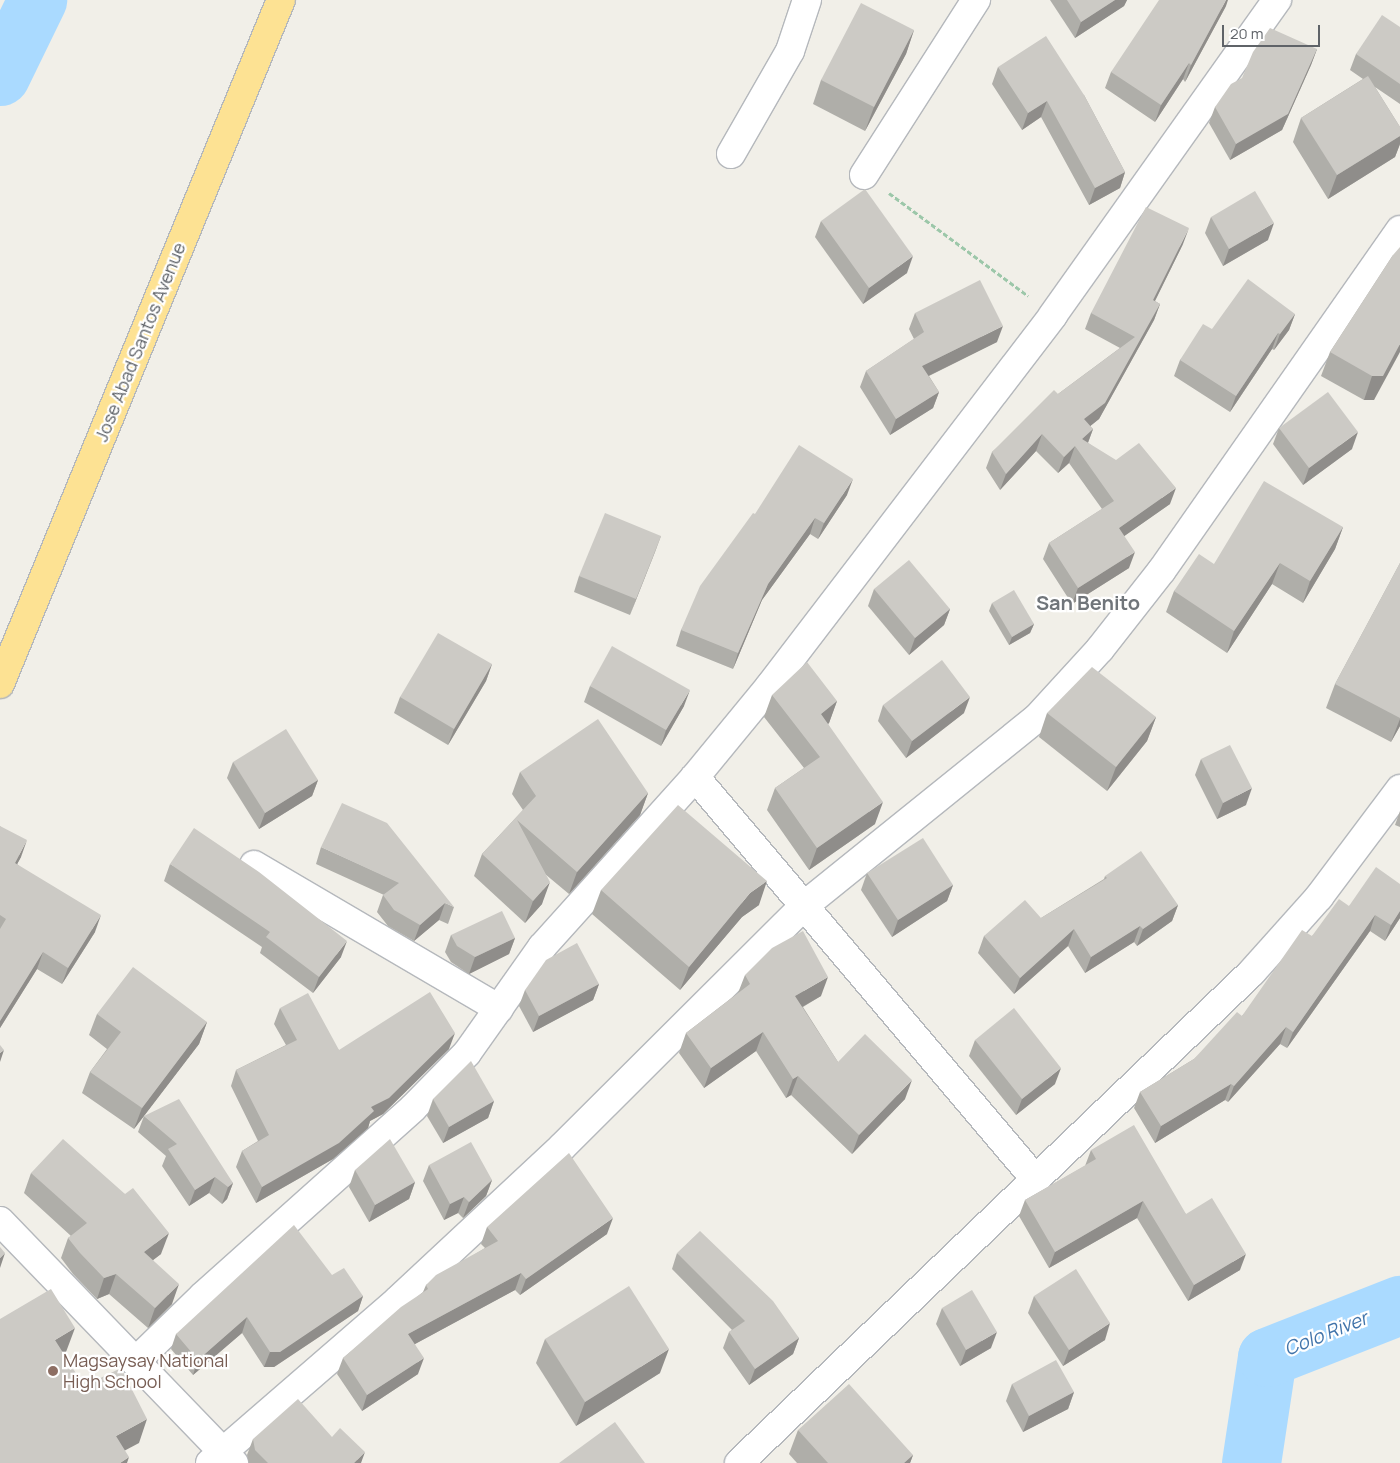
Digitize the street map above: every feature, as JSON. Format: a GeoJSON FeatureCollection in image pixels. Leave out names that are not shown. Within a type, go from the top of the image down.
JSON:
{"type":"FeatureCollection","features":[{"type":"Feature","properties":{"kind":"highway","name":"Jose Abad Santos Avenue"},"geometry":{"type":"LineString","coordinates":[[0,684],[280,0]]}},
{"type":"Feature","properties":{"kind":"street"},"geometry":{"type":"LineString","coordinates":[[731,154],[790,51],[807,0]]}},
{"type":"Feature","properties":{"kind":"street"},"geometry":{"type":"LineString","coordinates":[[864,174],[976,0]]}},
{"type":"Feature","properties":{"kind":"street"},"geometry":{"type":"LineString","coordinates":[[135,1362],[203,1296],[413,1108],[466,1053],[542,947],[695,777],[769,687],[1053,314],[1277,0]]}},
{"type":"Feature","properties":{"kind":"street"},"geometry":{"type":"LineString","coordinates":[[0,1221],[135,1362],[223,1460],[562,1147],[805,905],[1038,718],[1100,649],[1162,570],[1400,230]]}},
{"type":"Feature","properties":{"kind":"street"},"geometry":{"type":"LineString","coordinates":[[695,777],[1036,1180]]}},
{"type":"Feature","properties":{"kind":"street"},"geometry":{"type":"LineString","coordinates":[[739,1463],[1252,972],[1320,897],[1400,789]]}},
{"type":"Feature","properties":{"kind":"street"},"geometry":{"type":"LineString","coordinates":[[254,865],[499,1009]]}},
{"type":"Feature","properties":{"kind":"path"},"geometry":{"type":"LineString","coordinates":[[864,174],[1053,314]]}},
{"type":"Feature","properties":{"kind":"building"},"geometry":{"type":"Polygon","coordinates":[[[1067,0],[1115,0],[1081,22],[1067,0]]]}},
{"type":"Feature","properties":{"kind":"building"},"geometry":{"type":"Polygon","coordinates":[[[1159,0],[1226,0],[1191,65],[1189,63],[1161,105],[1111,72],[1159,0]]]}},
{"type":"Feature","properties":{"kind":"building"},"geometry":{"type":"Polygon","coordinates":[[[861,3],[914,30],[874,107],[821,80],[861,3]]]}},
{"type":"Feature","properties":{"kind":"building"},"geometry":{"type":"Polygon","coordinates":[[[1382,15],[1400,27],[1400,84],[1356,54],[1382,15]]]}},
{"type":"Feature","properties":{"kind":"building"},"geometry":{"type":"Polygon","coordinates":[[[1270,28],[1317,49],[1288,114],[1236,144],[1215,107],[1231,84],[1242,78],[1253,52],[1270,28]]]}},
{"type":"Feature","properties":{"kind":"building"},"geometry":{"type":"Polygon","coordinates":[[[1046,36],[1084,95],[1125,172],[1095,188],[1047,101],[1028,113],[998,67],[1046,36]]]}},
{"type":"Feature","properties":{"kind":"building"},"geometry":{"type":"Polygon","coordinates":[[[1368,76],[1400,127],[1400,136],[1337,175],[1301,118],[1368,76]]]}},
{"type":"Feature","properties":{"kind":"building"},"geometry":{"type":"Polygon","coordinates":[[[865,189],[913,256],[869,288],[821,221],[865,189]]]}},
{"type":"Feature","properties":{"kind":"building"},"geometry":{"type":"Polygon","coordinates":[[[1255,191],[1274,223],[1229,249],[1211,217],[1255,191]]]}},
{"type":"Feature","properties":{"kind":"building"},"geometry":{"type":"Polygon","coordinates":[[[1146,207],[1189,228],[1153,300],[1160,304],[1105,403],[1084,419],[1093,429],[1082,439],[1116,460],[1139,443],[1176,488],[1119,528],[1135,552],[1078,588],[1049,543],[1114,501],[1075,446],[1064,457],[1042,434],[1006,474],[992,452],[1054,390],[1058,394],[1135,337],[1091,313],[1146,207]]]}},
{"type":"Feature","properties":{"kind":"building"},"geometry":{"type":"Polygon","coordinates":[[[1400,247],[1400,344],[1383,376],[1372,376],[1330,352],[1400,247]]]}},
{"type":"Feature","properties":{"kind":"building"},"geometry":{"type":"Polygon","coordinates":[[[1248,279],[1295,314],[1280,334],[1278,333],[1236,396],[1180,360],[1203,324],[1212,329],[1248,279]]]}},
{"type":"Feature","properties":{"kind":"building"},"geometry":{"type":"Polygon","coordinates":[[[980,280],[1003,326],[922,366],[939,392],[896,419],[866,371],[924,332],[915,313],[980,280]]]}},
{"type":"Feature","properties":{"kind":"building"},"geometry":{"type":"Polygon","coordinates":[[[1328,392],[1358,432],[1309,468],[1279,428],[1328,392]]]}},
{"type":"Feature","properties":{"kind":"building"},"geometry":{"type":"Polygon","coordinates":[[[799,445],[853,479],[824,523],[815,518],[768,584],[738,653],[681,630],[700,586],[753,513],[755,514],[799,445]]]}},
{"type":"Feature","properties":{"kind":"building"},"geometry":{"type":"Polygon","coordinates":[[[1264,481],[1343,527],[1310,581],[1280,563],[1234,631],[1174,591],[1199,554],[1214,564],[1264,481]]]}},
{"type":"Feature","properties":{"kind":"building"},"geometry":{"type":"Polygon","coordinates":[[[605,513],[661,536],[636,599],[579,576],[605,513]]]}},
{"type":"Feature","properties":{"kind":"building"},"geometry":{"type":"Polygon","coordinates":[[[909,560],[950,609],[915,638],[874,589],[909,560]]]}},
{"type":"Feature","properties":{"kind":"building"},"geometry":{"type":"Polygon","coordinates":[[[1400,563],[1400,718],[1335,684],[1400,563]]]}},
{"type":"Feature","properties":{"kind":"building"},"geometry":{"type":"Polygon","coordinates":[[[1014,590],[1034,624],[1012,637],[992,603],[1014,590]]]}},
{"type":"Feature","properties":{"kind":"building"},"geometry":{"type":"Polygon","coordinates":[[[438,633],[492,664],[454,729],[400,697],[438,633]]]}},
{"type":"Feature","properties":{"kind":"building"},"geometry":{"type":"Polygon","coordinates":[[[612,646],[690,690],[666,730],[590,686],[612,646]]]}},
{"type":"Feature","properties":{"kind":"building"},"geometry":{"type":"Polygon","coordinates":[[[942,660],[970,697],[912,741],[883,705],[942,660]]]}},
{"type":"Feature","properties":{"kind":"building"},"geometry":{"type":"Polygon","coordinates":[[[807,662],[837,701],[821,714],[883,802],[817,848],[775,788],[820,757],[772,695],[807,662]]]}},
{"type":"Feature","properties":{"kind":"building"},"geometry":{"type":"Polygon","coordinates":[[[1092,667],[1156,717],[1116,767],[1047,713],[1092,667]]]}},
{"type":"Feature","properties":{"kind":"building"},"geometry":{"type":"Polygon","coordinates":[[[598,719],[648,793],[577,872],[517,820],[550,882],[533,901],[482,854],[536,796],[520,772],[598,719]]]}},
{"type":"Feature","properties":{"kind":"building"},"geometry":{"type":"Polygon","coordinates":[[[286,729],[318,780],[265,813],[233,762],[286,729]]]}},
{"type":"Feature","properties":{"kind":"building"},"geometry":{"type":"Polygon","coordinates":[[[1230,745],[1252,788],[1223,803],[1201,759],[1230,745]]]}},
{"type":"Feature","properties":{"kind":"building"},"geometry":{"type":"Polygon","coordinates":[[[342,803],[387,823],[454,907],[445,903],[420,925],[394,910],[383,895],[399,883],[321,847],[342,803]]]}},
{"type":"Feature","properties":{"kind":"building"},"geometry":{"type":"Polygon","coordinates":[[[678,805],[767,881],[750,893],[689,967],[601,890],[678,805]]]}},
{"type":"Feature","properties":{"kind":"building"},"geometry":{"type":"Polygon","coordinates":[[[0,826],[27,840],[15,863],[101,915],[68,968],[43,952],[0,1021],[0,929],[6,919],[0,915],[0,826]]]}},
{"type":"Feature","properties":{"kind":"building"},"geometry":{"type":"Polygon","coordinates":[[[194,828],[259,872],[347,941],[319,977],[266,937],[270,932],[170,864],[194,828]]]}},
{"type":"Feature","properties":{"kind":"building"},"geometry":{"type":"Polygon","coordinates":[[[923,838],[953,885],[898,920],[867,873],[923,838]]]}},
{"type":"Feature","properties":{"kind":"building"},"geometry":{"type":"Polygon","coordinates":[[[1141,851],[1178,905],[1143,929],[1140,926],[1091,957],[1074,929],[1020,978],[984,936],[1025,900],[1041,918],[1107,878],[1105,876],[1141,851]]]}},
{"type":"Feature","properties":{"kind":"building"},"geometry":{"type":"Polygon","coordinates":[[[1376,867],[1400,884],[1400,911],[1391,925],[1375,915],[1293,1032],[1286,1027],[1234,1086],[1231,1084],[1161,1126],[1140,1092],[1194,1059],[1237,1012],[1242,1016],[1302,930],[1312,936],[1339,899],[1349,906],[1376,867]]]}},
{"type":"Feature","properties":{"kind":"building"},"geometry":{"type":"Polygon","coordinates":[[[502,911],[515,938],[475,957],[457,946],[451,935],[502,911]]]}},
{"type":"Feature","properties":{"kind":"building"},"geometry":{"type":"Polygon","coordinates":[[[803,931],[828,977],[795,996],[838,1062],[865,1034],[912,1080],[859,1135],[798,1076],[793,1079],[763,1032],[711,1068],[686,1033],[750,984],[745,975],[772,948],[803,931]]]}},
{"type":"Feature","properties":{"kind":"building"},"geometry":{"type":"Polygon","coordinates":[[[577,943],[599,984],[539,1016],[525,990],[546,960],[577,943]]]}},
{"type":"Feature","properties":{"kind":"building"},"geometry":{"type":"Polygon","coordinates":[[[133,967],[207,1022],[142,1108],[90,1072],[121,1032],[97,1014],[133,967]]]}},
{"type":"Feature","properties":{"kind":"building"},"geometry":{"type":"Polygon","coordinates":[[[430,992],[455,1033],[389,1098],[371,1107],[374,1111],[339,1143],[262,1187],[242,1151],[269,1135],[236,1070],[297,1040],[280,1008],[308,993],[339,1050],[430,992]]]}},
{"type":"Feature","properties":{"kind":"building"},"geometry":{"type":"Polygon","coordinates":[[[1014,1008],[1061,1068],[1022,1099],[975,1040],[1014,1008]]]}},
{"type":"Feature","properties":{"kind":"building"},"geometry":{"type":"Polygon","coordinates":[[[0,1045],[4,1050],[0,1053],[0,1045]]]}},
{"type":"Feature","properties":{"kind":"building"},"geometry":{"type":"Polygon","coordinates":[[[471,1061],[494,1101],[449,1127],[433,1099],[471,1061]]]}},
{"type":"Feature","properties":{"kind":"building"},"geometry":{"type":"Polygon","coordinates":[[[179,1099],[233,1183],[228,1187],[215,1177],[195,1190],[168,1149],[177,1144],[144,1116],[179,1099]]]}},
{"type":"Feature","properties":{"kind":"building"},"geometry":{"type":"Polygon","coordinates":[[[1134,1125],[1186,1214],[1212,1198],[1246,1254],[1194,1285],[1143,1201],[1055,1252],[1025,1200],[1096,1159],[1091,1150],[1134,1125]]]}},
{"type":"Feature","properties":{"kind":"building"},"geometry":{"type":"Polygon","coordinates":[[[63,1139],[125,1194],[133,1188],[169,1233],[144,1252],[179,1284],[155,1308],[116,1274],[104,1278],[80,1253],[68,1238],[87,1223],[31,1173],[63,1139]]]}},
{"type":"Feature","properties":{"kind":"building"},"geometry":{"type":"Polygon","coordinates":[[[390,1139],[415,1182],[375,1205],[355,1170],[390,1139]]]}},
{"type":"Feature","properties":{"kind":"building"},"geometry":{"type":"Polygon","coordinates":[[[471,1142],[492,1180],[469,1202],[464,1197],[450,1204],[429,1165],[471,1142]]]}},
{"type":"Feature","properties":{"kind":"building"},"geometry":{"type":"Polygon","coordinates":[[[569,1153],[613,1218],[526,1279],[521,1273],[408,1334],[424,1358],[367,1395],[343,1358],[401,1307],[428,1289],[426,1285],[436,1275],[498,1241],[487,1227],[569,1153]]]}},
{"type":"Feature","properties":{"kind":"building"},"geometry":{"type":"Polygon","coordinates":[[[294,1225],[332,1275],[344,1268],[363,1296],[280,1352],[270,1352],[247,1317],[198,1360],[176,1334],[294,1225]]]}},
{"type":"Feature","properties":{"kind":"building"},"geometry":{"type":"Polygon","coordinates":[[[700,1231],[773,1301],[799,1338],[755,1369],[729,1332],[745,1321],[677,1253],[700,1231]]]}},
{"type":"Feature","properties":{"kind":"building"},"geometry":{"type":"Polygon","coordinates":[[[0,1247],[5,1253],[0,1258],[0,1247]]]}},
{"type":"Feature","properties":{"kind":"building"},"geometry":{"type":"Polygon","coordinates":[[[1076,1269],[1110,1323],[1069,1350],[1034,1296],[1076,1269]]]}},
{"type":"Feature","properties":{"kind":"building"},"geometry":{"type":"Polygon","coordinates":[[[629,1286],[669,1349],[585,1402],[545,1339],[629,1286]]]}},
{"type":"Feature","properties":{"kind":"building","name":"Magsaysay National High School"},"geometry":{"type":"Polygon","coordinates":[[[51,1289],[75,1328],[55,1340],[84,1386],[121,1368],[147,1419],[116,1436],[129,1457],[120,1463],[0,1463],[0,1319],[51,1289]]]}},
{"type":"Feature","properties":{"kind":"building"},"geometry":{"type":"Polygon","coordinates":[[[972,1290],[997,1332],[966,1350],[942,1308],[972,1290]]]}},
{"type":"Feature","properties":{"kind":"building"},"geometry":{"type":"Polygon","coordinates":[[[1056,1360],[1074,1392],[1029,1416],[1012,1384],[1056,1360]]]}},
{"type":"Feature","properties":{"kind":"building"},"geometry":{"type":"Polygon","coordinates":[[[849,1384],[913,1455],[904,1463],[828,1463],[798,1430],[849,1384]]]}},
{"type":"Feature","properties":{"kind":"building"},"geometry":{"type":"Polygon","coordinates":[[[298,1399],[332,1437],[340,1428],[365,1452],[354,1463],[268,1463],[255,1450],[253,1439],[298,1399]]]}},
{"type":"Feature","properties":{"kind":"building"},"geometry":{"type":"Polygon","coordinates":[[[615,1422],[645,1463],[559,1463],[615,1422]]]}},
{"type":"Feature","properties":{"kind":"waterway"},"geometry":{"type":"LineString","coordinates":[[0,76],[37,0]]}},
{"type":"Feature","properties":{"kind":"waterway","name":"Colo River"},"geometry":{"type":"LineString","coordinates":[[1251,1463],[1267,1357],[1400,1305]]}},
{"type":"Feature","properties":{"kind":"place","name":"Magsaysay National High School"},"geometry":{"type":"Point","coordinates":[53,1371]}},
{"type":"Feature","properties":{"kind":"district","name":"San Benito"},"geometry":{"type":"Point","coordinates":[1088,602]}}]}
